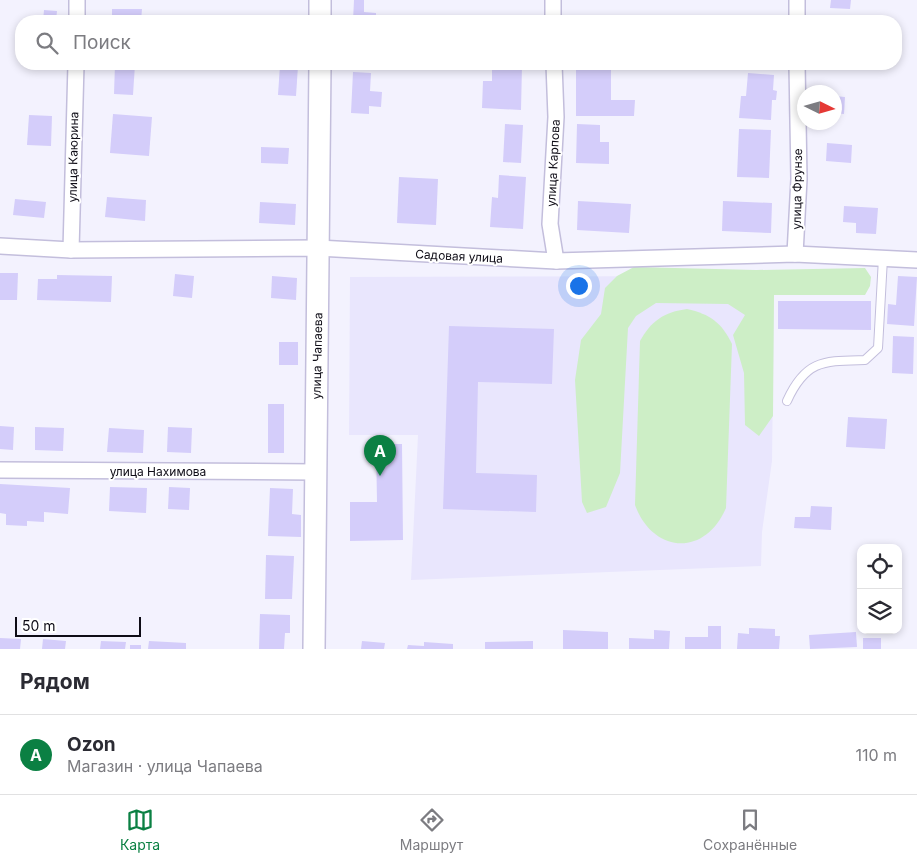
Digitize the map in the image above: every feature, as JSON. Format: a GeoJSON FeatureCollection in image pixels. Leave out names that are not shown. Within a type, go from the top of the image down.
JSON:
{"type":"FeatureCollection","features":[{"type":"Feature","properties":{"kind":"street"},"geometry":{"type":"LineString","coordinates":[[77,0],[77,15]]}},
{"type":"Feature","properties":{"kind":"street"},"geometry":{"type":"LineString","coordinates":[[320,0],[320,15]]}},
{"type":"Feature","properties":{"kind":"street"},"geometry":{"type":"LineString","coordinates":[[552,0],[553,15]]}},
{"type":"Feature","properties":{"kind":"street"},"geometry":{"type":"LineString","coordinates":[[797,0],[797,15]]}},
{"type":"Feature","properties":{"kind":"street","name":"улица Каюрина"},"geometry":{"type":"LineString","coordinates":[[71,250],[76,70]]}},
{"type":"Feature","properties":{"kind":"street","name":"улица Чапаева"},"geometry":{"type":"LineString","coordinates":[[314,649],[320,70]]}},
{"type":"Feature","properties":{"kind":"street","name":"улица Карпова"},"geometry":{"type":"LineString","coordinates":[[554,70],[556,117],[550,224],[556,261]]}},
{"type":"Feature","properties":{"kind":"street","name":"улица Фрунзе"},"geometry":{"type":"LineString","coordinates":[[795,254],[799,179],[798,70]]}},
{"type":"Feature","properties":{"kind":"street","name":"Садовая улица"},"geometry":{"type":"LineString","coordinates":[[0,246],[71,250],[318,248],[556,261],[795,254],[917,260]]}},
{"type":"Feature","properties":{"kind":"street","name":"улица Нахимова"},"geometry":{"type":"LineString","coordinates":[[0,470],[316,472]]}},
{"type":"Feature","properties":{"kind":"lane"},"geometry":{"type":"LineString","coordinates":[[786,401],[806,372],[827,361],[866,360],[878,348],[883,258]]}},
{"type":"Feature","properties":{"kind":"shaded area"},"geometry":{"type":"Polygon","coordinates":[[[761,276],[774,295],[772,461],[762,532],[761,566],[411,580],[418,435],[349,435],[350,277],[761,276]]]}},
{"type":"Feature","properties":{"kind":"green space"},"geometry":{"type":"Polygon","coordinates":[[[634,267],[756,270],[865,268],[871,277],[870,286],[865,295],[774,295],[773,416],[759,436],[745,425],[744,373],[733,335],[745,315],[728,304],[656,303],[636,316],[628,328],[620,473],[606,507],[587,513],[582,502],[575,380],[581,340],[601,314],[605,288],[617,276],[634,267]]]}},
{"type":"Feature","properties":{"kind":"green space"},"geometry":{"type":"Polygon","coordinates":[[[687,309],[714,320],[724,330],[732,344],[726,508],[717,524],[705,535],[693,542],[679,543],[666,540],[654,533],[643,521],[635,505],[640,341],[649,328],[659,319],[672,312],[687,309]]]}},
{"type":"Feature","properties":{"kind":"building"},"geometry":{"type":"Polygon","coordinates":[[[354,0],[364,0],[364,12],[376,13],[376,15],[353,15],[354,0]]]}},
{"type":"Feature","properties":{"kind":"building"},"geometry":{"type":"Polygon","coordinates":[[[831,0],[851,0],[850,9],[830,8],[831,0]]]}},
{"type":"Feature","properties":{"kind":"building"},"geometry":{"type":"Polygon","coordinates":[[[112,9],[142,9],[142,15],[112,15],[112,9]]]}},
{"type":"Feature","properties":{"kind":"building"},"geometry":{"type":"Polygon","coordinates":[[[44,10],[57,11],[57,15],[44,15],[44,10]]]}},
{"type":"Feature","properties":{"kind":"building"},"geometry":{"type":"Polygon","coordinates":[[[115,70],[135,70],[133,95],[114,94],[115,70]]]}},
{"type":"Feature","properties":{"kind":"building"},"geometry":{"type":"Polygon","coordinates":[[[280,70],[298,70],[296,96],[278,95],[280,70]]]}},
{"type":"Feature","properties":{"kind":"building"},"geometry":{"type":"Polygon","coordinates":[[[492,70],[522,70],[521,110],[482,108],[483,81],[492,81],[492,70]]]}},
{"type":"Feature","properties":{"kind":"building"},"geometry":{"type":"Polygon","coordinates":[[[576,70],[611,70],[611,100],[635,100],[634,116],[576,116],[576,70]]]}},
{"type":"Feature","properties":{"kind":"building"},"geometry":{"type":"Polygon","coordinates":[[[353,72],[371,73],[370,91],[382,92],[381,107],[369,106],[369,114],[351,113],[353,72]]]}},
{"type":"Feature","properties":{"kind":"building"},"geometry":{"type":"Polygon","coordinates":[[[748,73],[774,75],[773,90],[777,91],[776,100],[772,100],[771,120],[739,118],[741,96],[746,96],[748,73]]]}},
{"type":"Feature","properties":{"kind":"building"},"geometry":{"type":"Polygon","coordinates":[[[842,97],[845,97],[844,114],[842,114],[842,97]]]}},
{"type":"Feature","properties":{"kind":"building"},"geometry":{"type":"Polygon","coordinates":[[[113,114],[152,117],[149,156],[110,153],[113,114]]]}},
{"type":"Feature","properties":{"kind":"building"},"geometry":{"type":"Polygon","coordinates":[[[29,115],[52,116],[51,146],[27,145],[29,115]]]}},
{"type":"Feature","properties":{"kind":"building"},"geometry":{"type":"Polygon","coordinates":[[[505,124],[523,125],[521,163],[503,162],[505,124]]]}},
{"type":"Feature","properties":{"kind":"building"},"geometry":{"type":"Polygon","coordinates":[[[577,124],[600,125],[600,142],[609,142],[609,164],[576,163],[577,124]]]}},
{"type":"Feature","properties":{"kind":"building"},"geometry":{"type":"Polygon","coordinates":[[[739,129],[771,130],[769,178],[737,177],[739,129]]]}},
{"type":"Feature","properties":{"kind":"building"},"geometry":{"type":"Polygon","coordinates":[[[827,143],[852,145],[851,163],[826,161],[827,143]]]}},
{"type":"Feature","properties":{"kind":"building"},"geometry":{"type":"Polygon","coordinates":[[[261,147],[289,148],[288,164],[261,163],[261,147]]]}},
{"type":"Feature","properties":{"kind":"building"},"geometry":{"type":"Polygon","coordinates":[[[499,175],[526,177],[523,229],[490,227],[492,197],[498,198],[499,175]]]}},
{"type":"Feature","properties":{"kind":"building"},"geometry":{"type":"Polygon","coordinates":[[[399,177],[438,179],[436,225],[397,223],[399,177]]]}},
{"type":"Feature","properties":{"kind":"building"},"geometry":{"type":"Polygon","coordinates":[[[107,197],[146,200],[145,221],[105,217],[107,197]]]}},
{"type":"Feature","properties":{"kind":"building"},"geometry":{"type":"Polygon","coordinates":[[[15,199],[46,202],[44,218],[13,215],[15,199]]]}},
{"type":"Feature","properties":{"kind":"building"},"geometry":{"type":"Polygon","coordinates":[[[578,201],[631,204],[629,233],[577,230],[578,201]]]}},
{"type":"Feature","properties":{"kind":"building"},"geometry":{"type":"Polygon","coordinates":[[[723,201],[772,203],[771,233],[722,231],[723,201]]]}},
{"type":"Feature","properties":{"kind":"building"},"geometry":{"type":"Polygon","coordinates":[[[260,202],[296,204],[295,225],[259,223],[260,202]]]}},
{"type":"Feature","properties":{"kind":"building"},"geometry":{"type":"Polygon","coordinates":[[[844,206],[878,208],[876,234],[856,233],[856,223],[843,222],[844,206]]]}},
{"type":"Feature","properties":{"kind":"building"},"geometry":{"type":"Polygon","coordinates":[[[0,273],[18,273],[17,300],[0,300],[0,273]]]}},
{"type":"Feature","properties":{"kind":"building"},"geometry":{"type":"Polygon","coordinates":[[[175,274],[194,276],[192,298],[173,296],[175,274]]]}},
{"type":"Feature","properties":{"kind":"building"},"geometry":{"type":"Polygon","coordinates":[[[57,275],[112,276],[111,302],[37,300],[38,279],[57,279],[57,275]]]}},
{"type":"Feature","properties":{"kind":"building"},"geometry":{"type":"Polygon","coordinates":[[[272,276],[297,278],[296,300],[271,298],[272,276]]]}},
{"type":"Feature","properties":{"kind":"building"},"geometry":{"type":"Polygon","coordinates":[[[898,276],[917,277],[914,326],[887,324],[888,304],[896,305],[898,276]]]}},
{"type":"Feature","properties":{"kind":"building"},"geometry":{"type":"Polygon","coordinates":[[[778,301],[871,301],[871,330],[778,329],[778,301]]]}},
{"type":"Feature","properties":{"kind":"building"},"geometry":{"type":"Polygon","coordinates":[[[449,326],[554,329],[552,384],[478,382],[476,473],[537,475],[536,512],[443,509],[449,326]]]}},
{"type":"Feature","properties":{"kind":"building"},"geometry":{"type":"Polygon","coordinates":[[[893,336],[914,337],[913,374],[892,373],[893,336]]]}},
{"type":"Feature","properties":{"kind":"building"},"geometry":{"type":"Polygon","coordinates":[[[279,342],[298,342],[298,365],[279,365],[279,342]]]}},
{"type":"Feature","properties":{"kind":"building"},"geometry":{"type":"Polygon","coordinates":[[[268,404],[284,404],[284,453],[268,453],[268,404]]]}},
{"type":"Feature","properties":{"kind":"building"},"geometry":{"type":"Polygon","coordinates":[[[848,417],[887,419],[885,449],[846,447],[848,417]]]}},
{"type":"Feature","properties":{"kind":"building"},"geometry":{"type":"Polygon","coordinates":[[[0,426],[14,427],[13,450],[0,449],[0,426]]]}},
{"type":"Feature","properties":{"kind":"building"},"geometry":{"type":"Polygon","coordinates":[[[35,427],[64,428],[63,451],[35,450],[35,427]]]}},
{"type":"Feature","properties":{"kind":"building"},"geometry":{"type":"Polygon","coordinates":[[[168,427],[192,428],[191,453],[167,452],[168,427]]]}},
{"type":"Feature","properties":{"kind":"building"},"geometry":{"type":"Polygon","coordinates":[[[109,428],[144,430],[143,453],[107,452],[109,428]]]}},
{"type":"Feature","properties":{"kind":"building"},"geometry":{"type":"Polygon","coordinates":[[[376,444],[402,444],[403,540],[350,541],[350,502],[377,502],[376,444]]]}},
{"type":"Feature","properties":{"kind":"building"},"geometry":{"type":"Polygon","coordinates":[[[0,484],[70,488],[68,514],[44,512],[44,522],[27,521],[27,526],[6,525],[6,514],[0,513],[0,484]]]}},
{"type":"Feature","properties":{"kind":"building"},"geometry":{"type":"Polygon","coordinates":[[[110,487],[147,488],[146,513],[109,511],[110,487]]]}},
{"type":"Feature","properties":{"kind":"building"},"geometry":{"type":"Polygon","coordinates":[[[169,487],[190,488],[189,510],[168,509],[169,487]]]}},
{"type":"Feature","properties":{"kind":"building"},"geometry":{"type":"Polygon","coordinates":[[[270,488],[293,489],[292,514],[301,515],[301,537],[268,536],[270,488]]]}},
{"type":"Feature","properties":{"kind":"building"},"geometry":{"type":"Polygon","coordinates":[[[811,506],[832,507],[831,530],[794,528],[795,517],[810,517],[811,506]]]}},
{"type":"Feature","properties":{"kind":"building"},"geometry":{"type":"Polygon","coordinates":[[[266,555],[294,556],[292,599],[265,599],[266,555]]]}},
{"type":"Feature","properties":{"kind":"building"},"geometry":{"type":"Polygon","coordinates":[[[260,614],[290,615],[290,633],[285,633],[284,649],[259,649],[260,614]]]}},
{"type":"Feature","properties":{"kind":"building"},"geometry":{"type":"Polygon","coordinates":[[[708,626],[721,626],[721,649],[685,649],[685,637],[708,637],[708,626]]]}},
{"type":"Feature","properties":{"kind":"building"},"geometry":{"type":"Polygon","coordinates":[[[749,628],[775,629],[775,636],[780,636],[779,649],[737,649],[738,633],[749,634],[749,628]]]}},
{"type":"Feature","properties":{"kind":"building"},"geometry":{"type":"Polygon","coordinates":[[[563,630],[608,632],[608,649],[563,649],[563,630]]]}},
{"type":"Feature","properties":{"kind":"building"},"geometry":{"type":"Polygon","coordinates":[[[654,630],[670,631],[669,649],[629,649],[629,638],[654,639],[654,630]]]}},
{"type":"Feature","properties":{"kind":"building"},"geometry":{"type":"Polygon","coordinates":[[[856,632],[857,647],[810,649],[809,635],[856,632]]]}},
{"type":"Feature","properties":{"kind":"building"},"geometry":{"type":"Polygon","coordinates":[[[0,638],[21,639],[20,649],[0,649],[0,638]]]}},
{"type":"Feature","properties":{"kind":"building"},"geometry":{"type":"Polygon","coordinates":[[[863,638],[881,638],[881,649],[863,649],[863,638]]]}},
{"type":"Feature","properties":{"kind":"building"},"geometry":{"type":"Polygon","coordinates":[[[43,639],[66,641],[65,649],[42,649],[43,639]]]}},
{"type":"Feature","properties":{"kind":"building"},"geometry":{"type":"Polygon","coordinates":[[[101,641],[126,642],[125,649],[100,649],[101,641]]]}},
{"type":"Feature","properties":{"kind":"building"},"geometry":{"type":"Polygon","coordinates":[[[149,641],[186,643],[186,649],[148,649],[149,641]]]}},
{"type":"Feature","properties":{"kind":"building"},"geometry":{"type":"Polygon","coordinates":[[[362,641],[385,643],[384,649],[361,649],[362,641]]]}},
{"type":"Feature","properties":{"kind":"building"},"geometry":{"type":"Polygon","coordinates":[[[533,641],[533,649],[485,649],[485,642],[533,641]]]}},
{"type":"Feature","properties":{"kind":"building"},"geometry":{"type":"Polygon","coordinates":[[[424,642],[453,644],[453,649],[407,649],[408,645],[424,646],[424,642]]]}},
{"type":"Feature","properties":{"kind":"building"},"geometry":{"type":"Polygon","coordinates":[[[130,645],[141,645],[141,649],[130,649],[130,645]]]}},
{"type":"Feature","properties":{"kind":"place","name":"Ozon"},"geometry":{"type":"Point","coordinates":[380,476]}}]}
